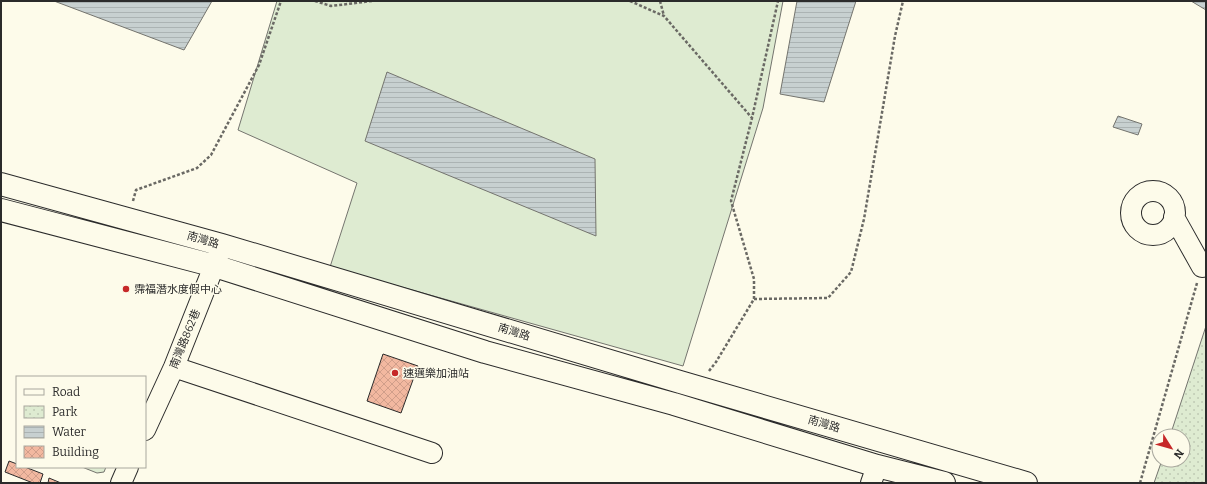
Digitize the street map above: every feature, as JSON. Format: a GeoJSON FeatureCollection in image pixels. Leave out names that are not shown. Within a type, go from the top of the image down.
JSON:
{"type":"FeatureCollection","features":[{"type":"Feature","properties":{"kind":"main road","name":"南灣路"},"geometry":{"type":"LineString","coordinates":[[1,184],[222,245],[688,385],[1026,483]]}},
{"type":"Feature","properties":{"kind":"main road","name":"南灣路"},"geometry":{"type":"LineString","coordinates":[[1,210],[215,266],[485,352],[674,404],[874,474],[944,483]]}},
{"type":"Feature","properties":{"kind":"street"},"geometry":{"type":"LineString","coordinates":[[1174,217],[1202,267]]}},
{"type":"Feature","properties":{"kind":"street","name":"南灣路862巷"},"geometry":{"type":"LineString","coordinates":[[146,428],[174,367],[222,245]]}},
{"type":"Feature","properties":{"kind":"street"},"geometry":{"type":"LineString","coordinates":[[174,367],[432,453]]}},
{"type":"Feature","properties":{"kind":"street"},"geometry":{"type":"LineString","coordinates":[[674,404],[688,385]]}},
{"type":"Feature","properties":{"kind":"street"},"geometry":{"type":"LineString","coordinates":[[121,483],[128,468]]}},
{"type":"Feature","properties":{"kind":"path"},"geometry":{"type":"LineString","coordinates":[[128,219],[136,190],[197,168],[211,155],[259,65],[281,1]]}},
{"type":"Feature","properties":{"kind":"path"},"geometry":{"type":"LineString","coordinates":[[315,1],[332,6],[372,1]]}},
{"type":"Feature","properties":{"kind":"path"},"geometry":{"type":"LineString","coordinates":[[630,1],[664,16],[752,118]]}},
{"type":"Feature","properties":{"kind":"path"},"geometry":{"type":"LineString","coordinates":[[660,1],[664,16]]}},
{"type":"Feature","properties":{"kind":"path"},"geometry":{"type":"LineString","coordinates":[[688,385],[716,362],[754,299],[754,279],[731,201],[752,118],[778,1]]}},
{"type":"Feature","properties":{"kind":"path"},"geometry":{"type":"LineString","coordinates":[[754,299],[828,298],[851,272],[864,219],[895,36],[903,1]]}},
{"type":"Feature","properties":{"kind":"path"},"geometry":{"type":"LineString","coordinates":[[1140,483],[1202,267]]}},
{"type":"Feature","properties":{"kind":"green space"},"geometry":{"type":"Polygon","coordinates":[[[277,1],[783,1],[763,108],[683,366],[330,267],[357,183],[238,130],[277,1]]]}},
{"type":"Feature","properties":{"kind":"green space"},"geometry":{"type":"Polygon","coordinates":[[[1206,326],[1206,483],[1154,483],[1159,468],[1191,468],[1191,428],[1173,428],[1206,326]]]}},
{"type":"Feature","properties":{"kind":"green space"},"geometry":{"type":"Polygon","coordinates":[[[84,468],[106,468],[104,472],[97,473],[84,468]]]}},
{"type":"Feature","properties":{"kind":"water"},"geometry":{"type":"Polygon","coordinates":[[[54,1],[212,1],[184,50],[54,1]]]}},
{"type":"Feature","properties":{"kind":"water"},"geometry":{"type":"Polygon","coordinates":[[[797,1],[856,1],[824,102],[780,94],[797,1]]]}},
{"type":"Feature","properties":{"kind":"water"},"geometry":{"type":"Polygon","coordinates":[[[1191,1],[1206,1],[1206,10],[1191,1]]]}},
{"type":"Feature","properties":{"kind":"water"},"geometry":{"type":"Polygon","coordinates":[[[387,72],[595,159],[596,236],[365,141],[387,72]]]}},
{"type":"Feature","properties":{"kind":"water"},"geometry":{"type":"Polygon","coordinates":[[[1118,116],[1142,124],[1138,135],[1113,127],[1118,116]]]}},
{"type":"Feature","properties":{"kind":"building"},"geometry":{"type":"Polygon","coordinates":[[[383,354],[418,366],[401,413],[367,401],[383,354]]]}},
{"type":"Feature","properties":{"kind":"building"},"geometry":{"type":"Polygon","coordinates":[[[9,461],[16,464],[16,468],[28,468],[43,474],[40,483],[33,483],[5,472],[9,461]]]}},
{"type":"Feature","properties":{"kind":"building"},"geometry":{"type":"Polygon","coordinates":[[[49,478],[61,483],[48,483],[49,478]]]}},
{"type":"Feature","properties":{"kind":"place","name":"霈福潛水度假中心"},"geometry":{"type":"Point","coordinates":[126,289]}},
{"type":"Feature","properties":{"kind":"place","name":"速邁樂加油站"},"geometry":{"type":"Point","coordinates":[395,373]}}]}
